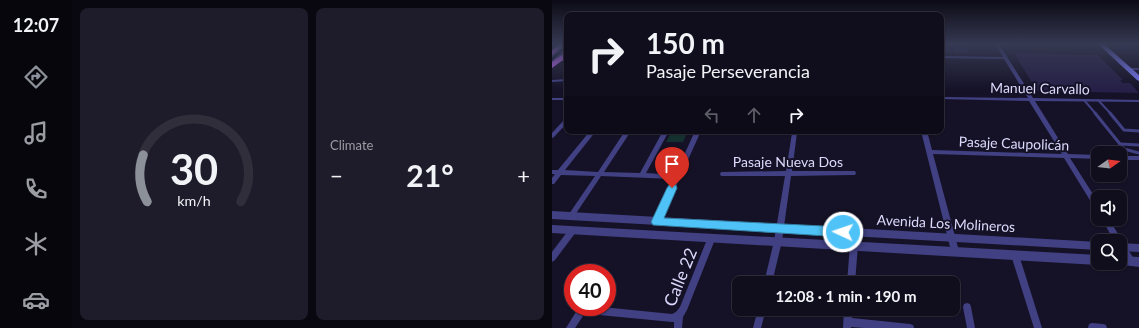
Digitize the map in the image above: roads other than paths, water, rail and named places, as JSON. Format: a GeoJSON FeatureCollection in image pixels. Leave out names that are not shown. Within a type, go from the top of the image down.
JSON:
{"type":"FeatureCollection","features":[{"type":"Feature","properties":{"kind":"main road"},"geometry":{"type":"LineString","coordinates":[[1118,59],[1139,79]]}},
{"type":"Feature","properties":{"kind":"main road"},"geometry":{"type":"LineString","coordinates":[[552,66],[563,60]]}},
{"type":"Feature","properties":{"kind":"street"},"geometry":{"type":"LineString","coordinates":[[1007,59],[1091,197]]}},
{"type":"Feature","properties":{"kind":"street"},"geometry":{"type":"LineString","coordinates":[[1128,69],[1139,69]]}},
{"type":"Feature","properties":{"kind":"street"},"geometry":{"type":"LineString","coordinates":[[552,81],[564,80]]}},
{"type":"Feature","properties":{"kind":"street","name":"Manuel Carvallo"},"geometry":{"type":"LineString","coordinates":[[944,98],[1139,101]]}},
{"type":"Feature","properties":{"kind":"street"},"geometry":{"type":"LineString","coordinates":[[553,100],[564,99]]}},
{"type":"Feature","properties":{"kind":"street"},"geometry":{"type":"LineString","coordinates":[[552,136],[564,123]]}},
{"type":"Feature","properties":{"kind":"street"},"geometry":{"type":"LineString","coordinates":[[552,182],[591,134]]}},
{"type":"Feature","properties":{"kind":"street"},"geometry":{"type":"LineString","coordinates":[[571,216],[626,134]]}},
{"type":"Feature","properties":{"kind":"street"},"geometry":{"type":"LineString","coordinates":[[642,175],[664,134]]}},
{"type":"Feature","properties":{"kind":"street"},"geometry":{"type":"LineString","coordinates":[[657,222],[697,134]]}},
{"type":"Feature","properties":{"kind":"street"},"geometry":{"type":"LineString","coordinates":[[770,276],[778,241],[795,134]]}},
{"type":"Feature","properties":{"kind":"street"},"geometry":{"type":"LineString","coordinates":[[925,134],[955,251]]}},
{"type":"Feature","properties":{"kind":"street","name":"Pasaje Caupolicán"},"geometry":{"type":"LineString","coordinates":[[930,152],[1091,157]]}},
{"type":"Feature","properties":{"kind":"street"},"geometry":{"type":"LineString","coordinates":[[1127,158],[1139,158]]}},
{"type":"Feature","properties":{"kind":"street"},"geometry":{"type":"LineString","coordinates":[[552,172],[677,176]]}},
{"type":"Feature","properties":{"kind":"street","name":"Pasaje Nueva Dos"},"geometry":{"type":"LineString","coordinates":[[723,174],[853,173]]}},
{"type":"Feature","properties":{"kind":"street","name":"Avenida Los Molineros"},"geometry":{"type":"LineString","coordinates":[[552,215],[1091,246]]}},
{"type":"Feature","properties":{"kind":"street","name":"Avenida Los Molineros"},"geometry":{"type":"LineString","coordinates":[[552,229],[1091,260]]}},
{"type":"Feature","properties":{"kind":"street"},"geometry":{"type":"LineString","coordinates":[[552,258],[573,230]]}},
{"type":"Feature","properties":{"kind":"street","name":"Calle 22"},"geometry":{"type":"LineString","coordinates":[[678,328],[679,316],[683,310],[712,237]]}},
{"type":"Feature","properties":{"kind":"street"},"geometry":{"type":"LineString","coordinates":[[852,276],[854,245]]}},
{"type":"Feature","properties":{"kind":"street"},"geometry":{"type":"LineString","coordinates":[[1127,246],[1139,248]]}},
{"type":"Feature","properties":{"kind":"street"},"geometry":{"type":"LineString","coordinates":[[1127,253],[1135,262]]}},
{"type":"Feature","properties":{"kind":"street"},"geometry":{"type":"LineString","coordinates":[[1015,255],[1038,328]]}},
{"type":"Feature","properties":{"kind":"street"},"geometry":{"type":"LineString","coordinates":[[967,307],[970,328]]}},
{"type":"Feature","properties":{"kind":"street"},"geometry":{"type":"LineString","coordinates":[[616,313],[672,318],[679,316]]}},
{"type":"Feature","properties":{"kind":"street"},"geometry":{"type":"LineString","coordinates":[[570,328],[576,316]]}},
{"type":"Feature","properties":{"kind":"street"},"geometry":{"type":"LineString","coordinates":[[757,328],[760,316]]}},
{"type":"Feature","properties":{"kind":"street"},"geometry":{"type":"LineString","coordinates":[[847,325],[910,328]]}},
{"type":"Feature","properties":{"kind":"street"},"geometry":{"type":"LineString","coordinates":[[1092,327],[1103,328]]}},
{"type":"Feature","properties":{"kind":"lane"},"geometry":{"type":"LineString","coordinates":[[1084,100],[1120,144],[1128,151],[1139,152]]}},
{"type":"Feature","properties":{"kind":"lane"},"geometry":{"type":"LineString","coordinates":[[1098,100],[1124,130],[1139,131]]}},
{"type":"Feature","properties":{"kind":"lane"},"geometry":{"type":"LineString","coordinates":[[1120,144],[1139,145]]}}]}
